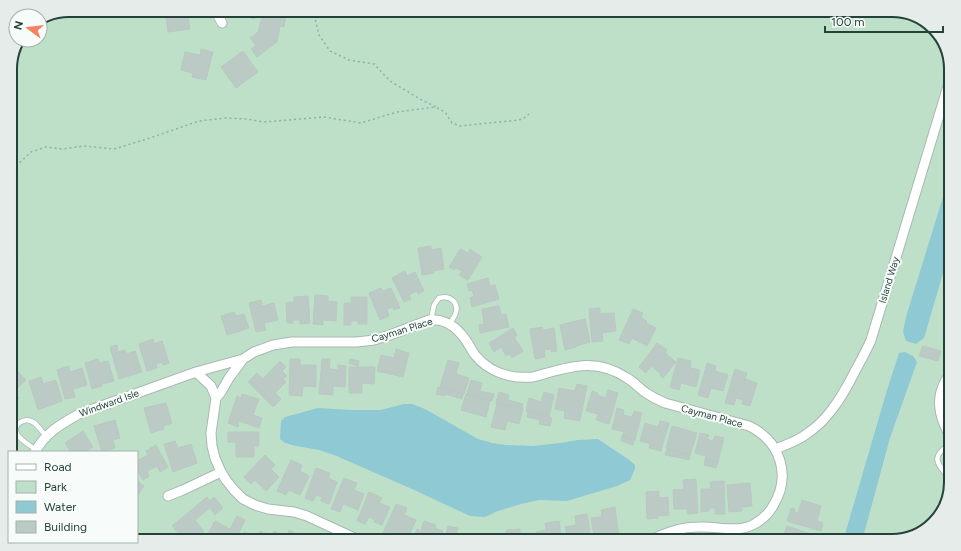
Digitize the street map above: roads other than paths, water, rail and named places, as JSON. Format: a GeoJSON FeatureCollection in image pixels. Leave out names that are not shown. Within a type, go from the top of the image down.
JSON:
{"type":"FeatureCollection","features":[{"type":"Feature","properties":{"kind":"street"},"geometry":{"type":"LineString","coordinates":[[219,17],[222,23]]}},
{"type":"Feature","properties":{"kind":"street","name":"Island Way"},"geometry":{"type":"LineString","coordinates":[[775,449],[796,441],[819,425],[843,393],[866,351],[871,340],[944,99]]}},
{"type":"Feature","properties":{"kind":"street","name":"Cayman Place"},"geometry":{"type":"LineString","coordinates":[[346,534],[307,516],[294,512],[261,507],[249,502],[234,490],[221,472],[215,458],[212,440],[212,421],[216,398],[242,359],[254,352],[273,345],[292,342],[357,342],[374,340],[431,320],[441,320],[449,324],[461,334],[478,358],[488,367],[500,373],[513,377],[526,378],[583,365],[601,367],[614,371],[625,377],[654,398],[665,403],[754,428],[764,436],[775,449],[782,467],[781,487],[776,501],[769,512],[761,520],[751,526],[732,530],[712,527],[684,528],[666,534]]}},
{"type":"Feature","properties":{"kind":"street","name":"Windward Isle"},"geometry":{"type":"LineString","coordinates":[[35,451],[46,436],[64,422],[79,414],[196,372],[242,359]]}},
{"type":"Feature","properties":{"kind":"street"},"geometry":{"type":"LineString","coordinates":[[196,372],[211,386],[216,398]]}},
{"type":"Feature","properties":{"kind":"street"},"geometry":{"type":"LineString","coordinates":[[944,384],[940,401],[940,412],[944,426]]}},
{"type":"Feature","properties":{"kind":"street"},"geometry":{"type":"LineString","coordinates":[[168,496],[221,472]]}},
{"type":"Feature","properties":{"kind":"lane"},"geometry":{"type":"LineString","coordinates":[[431,320],[434,305],[439,298],[444,296],[450,298],[455,303],[455,315],[449,324]]}},
{"type":"Feature","properties":{"kind":"lane"},"geometry":{"type":"LineString","coordinates":[[17,426],[24,420],[29,420],[34,422],[46,436]]}},
{"type":"Feature","properties":{"kind":"lane"},"geometry":{"type":"LineString","coordinates":[[17,434],[35,451]]}},
{"type":"Feature","properties":{"kind":"lane"},"geometry":{"type":"LineString","coordinates":[[944,448],[937,459],[938,466],[944,472]]}},
{"type":"Feature","properties":{"kind":"water"},"geometry":{"type":"Polygon","coordinates":[[[944,194],[944,270],[924,338],[916,344],[906,341],[903,332],[906,317],[944,194]]]}},
{"type":"Feature","properties":{"kind":"water"},"geometry":{"type":"Polygon","coordinates":[[[905,352],[913,356],[917,362],[890,438],[864,534],[845,534],[887,390],[899,353],[905,352]]]}},
{"type":"Feature","properties":{"kind":"water"},"geometry":{"type":"Polygon","coordinates":[[[404,404],[412,404],[425,409],[478,439],[492,443],[533,446],[598,439],[628,459],[635,465],[635,469],[630,480],[617,486],[567,501],[539,500],[498,511],[485,517],[470,516],[334,455],[319,450],[285,443],[280,439],[281,421],[285,417],[318,408],[381,410],[404,404]]]}}]}
